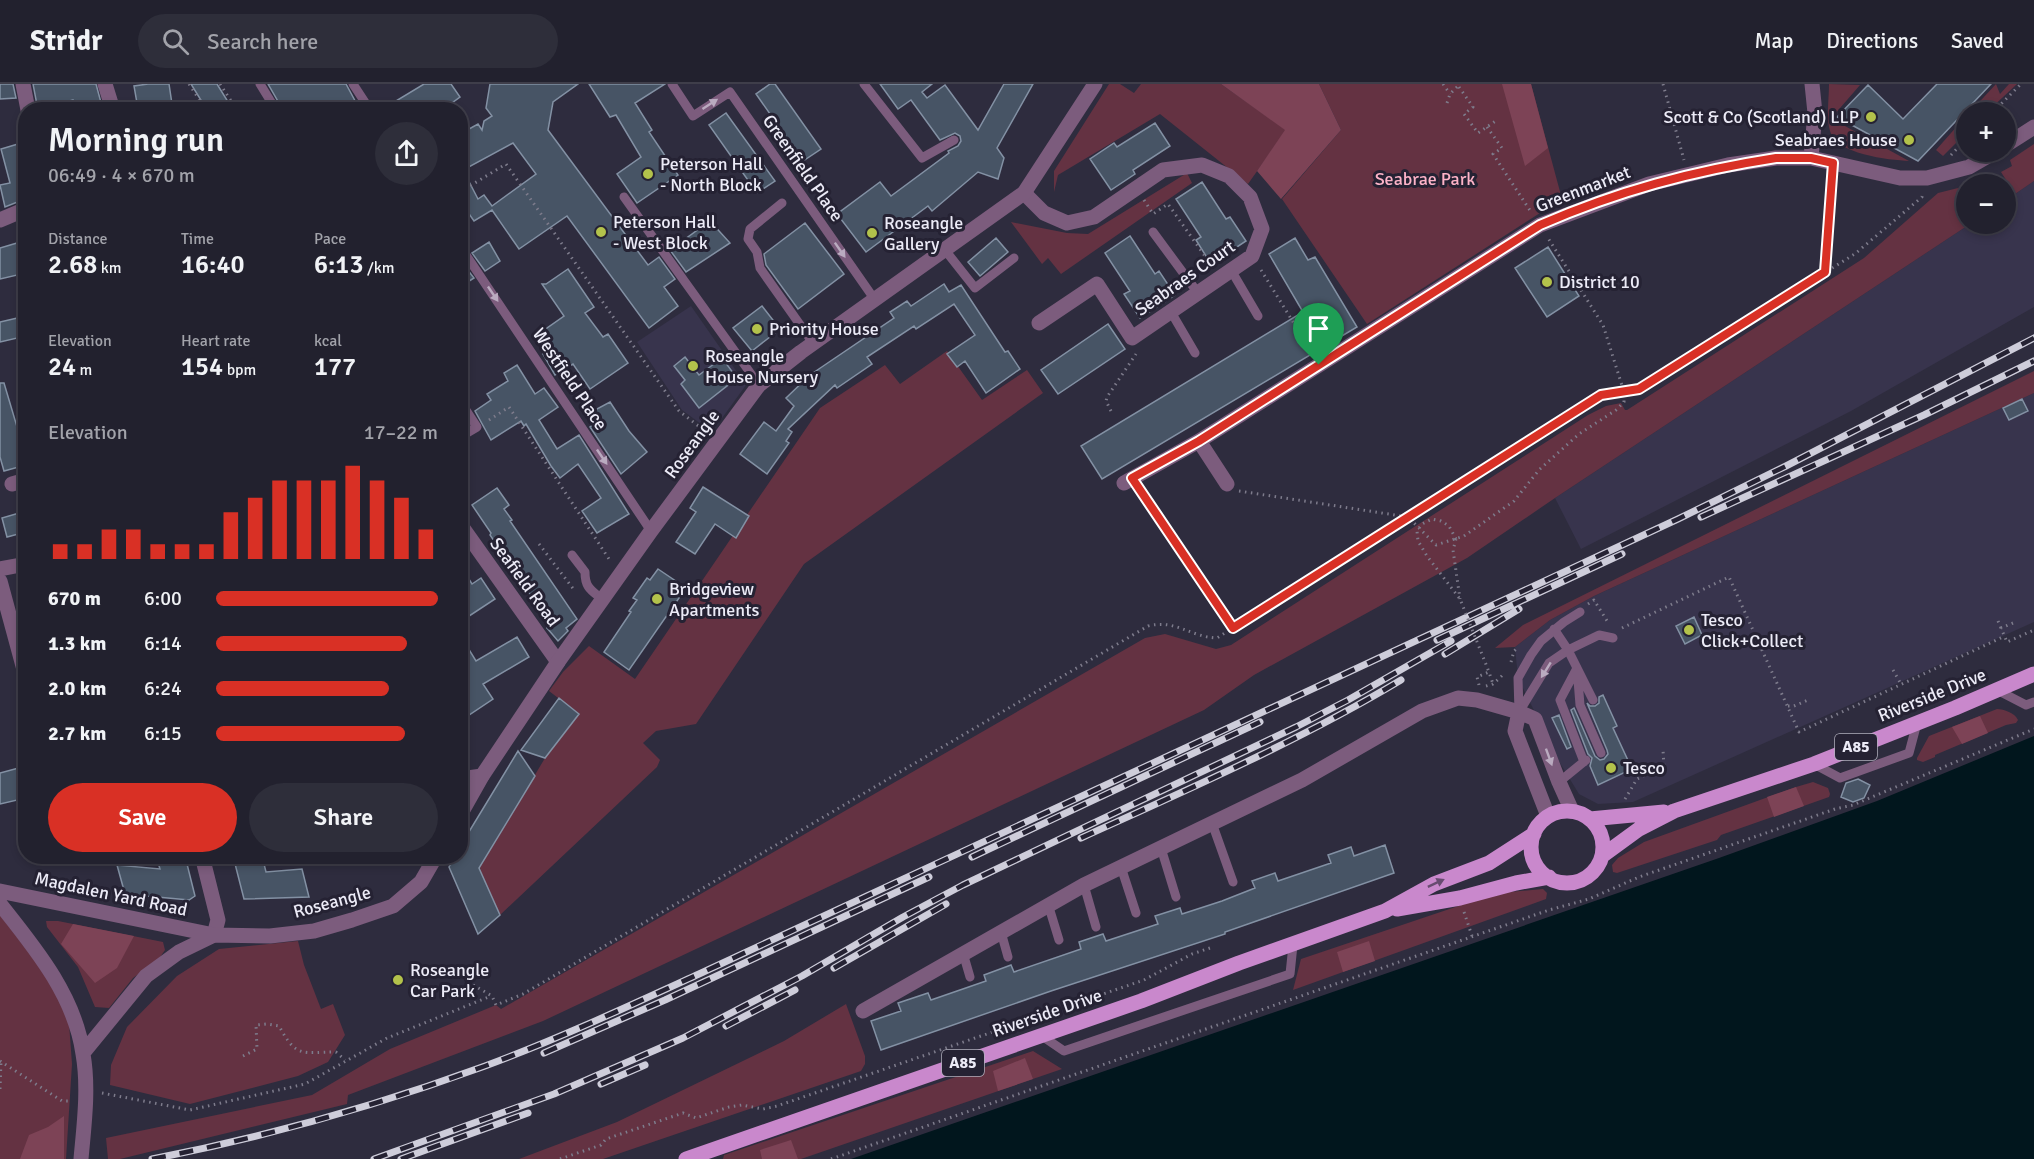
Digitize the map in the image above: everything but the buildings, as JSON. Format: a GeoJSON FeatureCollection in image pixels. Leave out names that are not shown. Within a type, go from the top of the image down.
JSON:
{"type":"FeatureCollection","features":[{"type":"Feature","properties":{"kind":"main road","name":"Riverside Drive"},"geometry":{"type":"LineString","coordinates":[[1385,911],[1460,898],[1516,883],[1549,878],[1562,882],[1580,880],[1593,871],[1602,856],[1639,829],[1674,811],[1814,764],[2034,674]]}},
{"type":"Feature","properties":{"kind":"main road","name":"Riverside Drive"},"geometry":{"type":"LineString","coordinates":[[1572,811],[1590,819],[1674,811]]}},
{"type":"Feature","properties":{"kind":"main road"},"geometry":{"type":"LineString","coordinates":[[1548,816],[1572,811]]}},
{"type":"Feature","properties":{"kind":"main road","name":"Riverside Drive"},"geometry":{"type":"LineString","coordinates":[[686,1159],[712,1154],[1385,911],[1434,884],[1489,863],[1534,834],[1540,823],[1548,816]]}},
{"type":"Feature","properties":{"kind":"main road"},"geometry":{"type":"LineString","coordinates":[[1590,819],[1602,838],[1602,856]]}},
{"type":"Feature","properties":{"kind":"main road"},"geometry":{"type":"LineString","coordinates":[[1534,834],[1531,846],[1533,858],[1549,878]]}},
{"type":"Feature","properties":{"kind":"street"},"geometry":{"type":"LineString","coordinates":[[22,84],[26,102]]}},
{"type":"Feature","properties":{"kind":"street"},"geometry":{"type":"LineString","coordinates":[[105,84],[110,102]]}},
{"type":"Feature","properties":{"kind":"street","name":"Roseangle"},"geometry":{"type":"LineString","coordinates":[[468,801],[558,662],[759,385],[813,343],[1024,193],[1095,84]]}},
{"type":"Feature","properties":{"kind":"street"},"geometry":{"type":"LineString","coordinates":[[1811,158],[1815,113],[1812,84]]}},
{"type":"Feature","properties":{"kind":"street"},"geometry":{"type":"LineString","coordinates":[[2016,139],[2034,127]]}},
{"type":"Feature","properties":{"kind":"street","name":"Greenmarket"},"geometry":{"type":"LineString","coordinates":[[1128,480],[1199,441],[1540,225],[1567,214],[1649,184],[1728,165],[1776,158],[1811,158],[1900,178],[1927,178],[1970,168],[1979,162]]}},
{"type":"Feature","properties":{"kind":"street","name":"Seabraes Court"},"geometry":{"type":"LineString","coordinates":[[1024,193],[1044,213],[1067,223],[1094,217],[1163,170],[1202,165],[1229,176],[1250,197],[1262,229],[1252,256],[1132,338],[1097,284],[1039,323]]}},
{"type":"Feature","properties":{"kind":"street"},"geometry":{"type":"LineString","coordinates":[[0,220],[18,212]]}},
{"type":"Feature","properties":{"kind":"street"},"geometry":{"type":"LineString","coordinates":[[1199,441],[1227,484]]}},
{"type":"Feature","properties":{"kind":"street","name":"Seafield Road"},"geometry":{"type":"LineString","coordinates":[[468,535],[558,662]]}},
{"type":"Feature","properties":{"kind":"street"},"geometry":{"type":"LineString","coordinates":[[0,569],[18,565]]}},
{"type":"Feature","properties":{"kind":"street"},"geometry":{"type":"LineString","coordinates":[[0,581],[18,647]]}},
{"type":"Feature","properties":{"kind":"street"},"geometry":{"type":"LineString","coordinates":[[863,1011],[1084,885],[1302,780],[1422,711],[1458,698],[1477,700],[1519,712],[1535,720],[1572,811]]}},
{"type":"Feature","properties":{"kind":"street"},"geometry":{"type":"LineString","coordinates":[[1519,712],[1515,731],[1548,816]]}},
{"type":"Feature","properties":{"kind":"street"},"geometry":{"type":"LineString","coordinates":[[468,778],[482,776]]}},
{"type":"Feature","properties":{"kind":"street"},"geometry":{"type":"LineString","coordinates":[[83,1053],[146,976],[178,952],[214,935],[218,920],[204,864]]}},
{"type":"Feature","properties":{"kind":"street","name":"Roseangle"},"geometry":{"type":"LineString","coordinates":[[214,935],[270,936],[314,931],[352,920],[393,906],[421,882],[431,864]]}},
{"type":"Feature","properties":{"kind":"street","name":"Magdalen Yard Road"},"geometry":{"type":"LineString","coordinates":[[0,891],[214,935]]}},
{"type":"Feature","properties":{"kind":"street"},"geometry":{"type":"LineString","coordinates":[[0,904],[41,956],[72,1012],[83,1053],[85,1095],[81,1154]]}},
{"type":"Feature","properties":{"kind":"lane"},"geometry":{"type":"LineString","coordinates":[[260,84],[271,102]]}},
{"type":"Feature","properties":{"kind":"lane"},"geometry":{"type":"LineString","coordinates":[[353,84],[365,102]]}},
{"type":"Feature","properties":{"kind":"lane","name":"Greenfield Place"},"geometry":{"type":"LineString","coordinates":[[672,84],[693,116],[730,92],[875,300]]}},
{"type":"Feature","properties":{"kind":"lane"},"geometry":{"type":"LineString","coordinates":[[864,84],[922,158],[954,140]]}},
{"type":"Feature","properties":{"kind":"lane"},"geometry":{"type":"LineString","coordinates":[[624,197],[759,385]]}},
{"type":"Feature","properties":{"kind":"lane"},"geometry":{"type":"LineString","coordinates":[[782,202],[750,229],[748,239],[757,252],[760,268],[813,343]]}},
{"type":"Feature","properties":{"kind":"lane"},"geometry":{"type":"LineString","coordinates":[[1153,232],[1198,293]]}},
{"type":"Feature","properties":{"kind":"lane"},"geometry":{"type":"LineString","coordinates":[[945,250],[975,288],[1014,258]]}},
{"type":"Feature","properties":{"kind":"lane","name":"Westfield Place"},"geometry":{"type":"LineString","coordinates":[[468,259],[651,531]]}},
{"type":"Feature","properties":{"kind":"lane"},"geometry":{"type":"LineString","coordinates":[[1226,274],[1258,316]]}},
{"type":"Feature","properties":{"kind":"lane"},"geometry":{"type":"LineString","coordinates":[[1171,312],[1195,353]]}},
{"type":"Feature","properties":{"kind":"lane"},"geometry":{"type":"LineString","coordinates":[[468,413],[477,427],[468,432]]}},
{"type":"Feature","properties":{"kind":"lane"},"geometry":{"type":"LineString","coordinates":[[572,555],[585,572],[585,581],[599,606]]}},
{"type":"Feature","properties":{"kind":"lane"},"geometry":{"type":"LineString","coordinates":[[1519,712],[1518,678],[1536,648],[1554,629],[1580,612]]}},
{"type":"Feature","properties":{"kind":"lane"},"geometry":{"type":"LineString","coordinates":[[1554,629],[1568,650],[1593,700]]}},
{"type":"Feature","properties":{"kind":"lane"},"geometry":{"type":"LineString","coordinates":[[1519,712],[1550,663],[1568,650],[1599,635],[1613,638]]}},
{"type":"Feature","properties":{"kind":"lane"},"geometry":{"type":"LineString","coordinates":[[1577,668],[1580,705],[1601,753]]}},
{"type":"Feature","properties":{"kind":"lane"},"geometry":{"type":"LineString","coordinates":[[1559,782],[1585,761],[1560,700],[1577,668]]}},
{"type":"Feature","properties":{"kind":"lane"},"geometry":{"type":"LineString","coordinates":[[1997,690],[2030,704]]}},
{"type":"Feature","properties":{"kind":"lane"},"geometry":{"type":"LineString","coordinates":[[1814,764],[1840,778],[1909,753],[1917,723]]}},
{"type":"Feature","properties":{"kind":"lane"},"geometry":{"type":"LineString","coordinates":[[1212,823],[1233,882]]}},
{"type":"Feature","properties":{"kind":"lane"},"geometry":{"type":"LineString","coordinates":[[1161,848],[1176,897]]}},
{"type":"Feature","properties":{"kind":"lane"},"geometry":{"type":"LineString","coordinates":[[1121,867],[1136,913]]}},
{"type":"Feature","properties":{"kind":"lane"},"geometry":{"type":"LineString","coordinates":[[1084,885],[1096,927]]}},
{"type":"Feature","properties":{"kind":"lane"},"geometry":{"type":"LineString","coordinates":[[1048,904],[1059,940]]}},
{"type":"Feature","properties":{"kind":"lane"},"geometry":{"type":"LineString","coordinates":[[1001,932],[1008,957]]}},
{"type":"Feature","properties":{"kind":"lane"},"geometry":{"type":"LineString","coordinates":[[1042,1036],[1064,1051],[1290,974],[1293,945]]}},
{"type":"Feature","properties":{"kind":"lane"},"geometry":{"type":"LineString","coordinates":[[963,953],[970,977]]}},
{"type":"Feature","properties":{"kind":"path"},"geometry":{"type":"LineString","coordinates":[[189,84],[201,102]]}},
{"type":"Feature","properties":{"kind":"path"},"geometry":{"type":"LineString","coordinates":[[220,84],[232,102]]}},
{"type":"Feature","properties":{"kind":"path"},"geometry":{"type":"LineString","coordinates":[[1443,84],[1450,94]]}},
{"type":"Feature","properties":{"kind":"path"},"geometry":{"type":"LineString","coordinates":[[1662,84],[1688,175]]}},
{"type":"Feature","properties":{"kind":"path"},"geometry":{"type":"LineString","coordinates":[[2003,102],[2022,84]]}},
{"type":"Feature","properties":{"kind":"path"},"geometry":{"type":"LineString","coordinates":[[1447,103],[1450,94],[1460,86],[1473,107],[1464,114],[1478,133],[1497,120]]}},
{"type":"Feature","properties":{"kind":"path"},"geometry":{"type":"LineString","coordinates":[[1227,484],[1243,492],[1408,517],[1436,544],[1464,536],[1514,501],[1539,470],[1579,434],[1616,410],[1624,402],[1624,392],[1604,326],[1493,154],[1502,148],[1487,127]]}},
{"type":"Feature","properties":{"kind":"path"},"geometry":{"type":"LineString","coordinates":[[1825,272],[1833,163]]}},
{"type":"Feature","properties":{"kind":"path"},"geometry":{"type":"LineString","coordinates":[[468,187],[506,164],[679,411],[718,442]]}},
{"type":"Feature","properties":{"kind":"path"},"geometry":{"type":"LineString","coordinates":[[468,982],[492,996],[496,1005],[523,994],[1148,626],[1161,622],[1204,637],[1217,638],[1601,395],[1639,389],[1661,377],[1856,253],[1922,197],[1923,193]]}},
{"type":"Feature","properties":{"kind":"path"},"geometry":{"type":"LineString","coordinates":[[1153,214],[1168,204],[1226,274]]}},
{"type":"Feature","properties":{"kind":"path"},"geometry":{"type":"LineString","coordinates":[[1252,256],[1319,365]]}},
{"type":"Feature","properties":{"kind":"path"},"geometry":{"type":"LineString","coordinates":[[1111,411],[1107,397],[1137,352],[1132,338]]}},
{"type":"Feature","properties":{"kind":"path"},"geometry":{"type":"LineString","coordinates":[[477,427],[509,407],[620,575]]}},
{"type":"Feature","properties":{"kind":"path"},"geometry":{"type":"LineString","coordinates":[[1128,480],[1233,628]]}},
{"type":"Feature","properties":{"kind":"path"},"geometry":{"type":"LineString","coordinates":[[1460,599],[1418,541],[1417,531],[1422,524],[1432,519],[1449,526],[1456,539],[1453,550],[1460,599],[1493,684]]}},
{"type":"Feature","properties":{"kind":"path"},"geometry":{"type":"LineString","coordinates":[[539,544],[573,589],[599,606]]}},
{"type":"Feature","properties":{"kind":"path"},"geometry":{"type":"LineString","coordinates":[[1729,577],[1800,732],[2005,636]]}},
{"type":"Feature","properties":{"kind":"path"},"geometry":{"type":"LineString","coordinates":[[1998,621],[2007,642],[2034,630]]}},
{"type":"Feature","properties":{"kind":"path"},"geometry":{"type":"LineString","coordinates":[[2001,628],[2013,623]]}},
{"type":"Feature","properties":{"kind":"path"},"geometry":{"type":"LineString","coordinates":[[1893,670],[1901,684]]}},
{"type":"Feature","properties":{"kind":"path"},"geometry":{"type":"LineString","coordinates":[[1480,688],[1477,676],[1490,672]]}},
{"type":"Feature","properties":{"kind":"path"},"geometry":{"type":"LineString","coordinates":[[1788,706],[1808,700]]}},
{"type":"Feature","properties":{"kind":"path"},"geometry":{"type":"LineString","coordinates":[[831,1159],[1472,936],[1589,898],[1639,877],[1835,809],[1853,805],[2034,729]]}},
{"type":"Feature","properties":{"kind":"path"},"geometry":{"type":"LineString","coordinates":[[1624,799],[1637,779],[1664,766],[1662,750]]}},
{"type":"Feature","properties":{"kind":"path"},"geometry":{"type":"LineString","coordinates":[[1462,906],[1472,936]]}},
{"type":"Feature","properties":{"kind":"path"},"geometry":{"type":"LineString","coordinates":[[560,1159],[601,1145],[606,1138],[683,1113],[696,1118],[742,1105],[763,1109],[777,1106],[1144,980],[1192,954],[1210,948]]}},
{"type":"Feature","properties":{"kind":"path"},"geometry":{"type":"LineString","coordinates":[[0,1061],[62,1101],[85,1095],[190,1110],[305,1084],[345,1060],[405,1030],[492,996]]}},
{"type":"Feature","properties":{"kind":"path"},"geometry":{"type":"LineString","coordinates":[[243,1056],[257,1049],[256,1025],[267,1024],[279,1026],[288,1044],[302,1053],[336,1052],[345,1060]]}},
{"type":"Feature","properties":{"kind":"path"},"geometry":{"type":"LineString","coordinates":[[0,1061],[0,1089]]}},
{"type":"Feature","properties":{"kind":"shaded area"},"geometry":{"type":"Polygon","coordinates":[[[1221,84],[1319,84],[1341,130],[1281,199],[1257,171],[1285,130],[1221,84]]]}},
{"type":"Feature","properties":{"kind":"shaded area"},"geometry":{"type":"Polygon","coordinates":[[[1502,84],[1531,84],[1548,148],[1525,166],[1502,84]]]}},
{"type":"Feature","properties":{"kind":"shaded area"},"geometry":{"type":"Polygon","coordinates":[[[2034,181],[2034,307],[1851,411],[1581,549],[1555,498],[1956,233],[2016,234],[2016,193],[2034,181]]]}},
{"type":"Feature","properties":{"kind":"shaded area","name":"Roseangle House Nursery"},"geometry":{"type":"Polygon","coordinates":[[[691,306],[746,385],[712,432],[682,410],[637,342],[691,306]]]}},
{"type":"Feature","properties":{"kind":"shaded area"},"geometry":{"type":"Polygon","coordinates":[[[2034,393],[2034,622],[1633,802],[1598,804],[1579,794],[1560,763],[1518,678],[1515,647],[1550,620],[1594,596],[2034,393]]]}},
{"type":"Feature","properties":{"kind":"shaded area"},"geometry":{"type":"Polygon","coordinates":[[[1980,716],[1988,733],[1962,744],[1952,727],[1980,716]]]}},
{"type":"Feature","properties":{"kind":"shaded area"},"geometry":{"type":"Polygon","coordinates":[[[1796,787],[1804,806],[1774,817],[1767,797],[1796,787]]]}},
{"type":"Feature","properties":{"kind":"shaded area"},"geometry":{"type":"Polygon","coordinates":[[[73,924],[134,936],[117,968],[95,983],[61,944],[73,924]]]}},
{"type":"Feature","properties":{"kind":"shaded area"},"geometry":{"type":"Polygon","coordinates":[[[1369,941],[1375,961],[1343,972],[1337,952],[1369,941]]]}},
{"type":"Feature","properties":{"kind":"shaded area"},"geometry":{"type":"Polygon","coordinates":[[[1025,1058],[1033,1079],[998,1091],[993,1071],[1025,1058]]]}},
{"type":"Feature","properties":{"kind":"shaded area"},"geometry":{"type":"Polygon","coordinates":[[[64,1116],[64,1159],[20,1159],[29,1135],[48,1127],[64,1116]]]}},
{"type":"Feature","properties":{"kind":"shaded area"},"geometry":{"type":"Polygon","coordinates":[[[791,1140],[798,1159],[762,1159],[760,1150],[791,1140]]]}},
{"type":"Feature","properties":{"kind":"green space"},"geometry":{"type":"Polygon","coordinates":[[[1109,84],[1120,84],[1134,93],[1141,84],[1221,84],[1286,130],[1248,184],[1160,114],[1058,175],[1054,192],[1054,171],[1109,84]]]}},
{"type":"Feature","properties":{"kind":"green space","name":"Seabrae Park"},"geometry":{"type":"Polygon","coordinates":[[[1319,84],[1531,84],[1562,199],[1367,324],[1282,199],[1341,130],[1319,84]]]}},
{"type":"Feature","properties":{"kind":"green space"},"geometry":{"type":"Polygon","coordinates":[[[1829,84],[1860,85],[1834,115],[1834,120],[1909,161],[1864,154],[1834,139],[1828,120],[1829,84]]]}},
{"type":"Feature","properties":{"kind":"green space"},"geometry":{"type":"Polygon","coordinates":[[[1996,84],[2000,94],[2009,84],[2017,84],[1998,102],[1979,102],[1996,84]]]}},
{"type":"Feature","properties":{"kind":"green space"},"geometry":{"type":"Polygon","coordinates":[[[1956,127],[1956,143],[1943,156],[1936,150],[1956,127]]]}},
{"type":"Feature","properties":{"kind":"green space"},"geometry":{"type":"Polygon","coordinates":[[[2034,144],[2034,181],[2016,193],[2016,174],[2002,174],[2001,172],[2012,166],[2011,162],[2016,162],[2016,156],[2034,144]]]}},
{"type":"Feature","properties":{"kind":"green space"},"geometry":{"type":"Polygon","coordinates":[[[1187,173],[1192,183],[1061,274],[1048,258],[1042,264],[1011,222],[1067,233],[1088,234],[1187,173]]]}},
{"type":"Feature","properties":{"kind":"green space"},"geometry":{"type":"Polygon","coordinates":[[[1956,188],[1956,233],[1467,558],[1254,675],[1204,710],[543,1021],[348,1095],[347,1104],[120,1159],[108,1159],[106,1138],[312,1095],[390,1049],[496,1005],[501,1009],[1145,638],[1165,634],[1216,649],[1231,645],[1588,415],[1606,406],[1621,403],[1627,410],[1864,258],[1938,193],[1956,188]]]}},
{"type":"Feature","properties":{"kind":"green space"},"geometry":{"type":"Polygon","coordinates":[[[947,351],[982,400],[1027,370],[1043,393],[804,564],[696,724],[656,731],[643,743],[660,760],[657,767],[500,915],[480,867],[545,758],[579,714],[549,691],[563,672],[589,646],[635,679],[820,408],[885,365],[900,384],[947,351]]]}},
{"type":"Feature","properties":{"kind":"green space"},"geometry":{"type":"Polygon","coordinates":[[[2034,371],[2034,393],[1594,596],[1550,620],[1515,647],[1495,648],[1523,625],[2034,371]]]}},
{"type":"Feature","properties":{"kind":"green space"},"geometry":{"type":"Polygon","coordinates":[[[1997,709],[2009,712],[2018,720],[2016,723],[2006,725],[1923,762],[1917,760],[1929,736],[1997,709]]]}},
{"type":"Feature","properties":{"kind":"green space"},"geometry":{"type":"Polygon","coordinates":[[[1813,782],[1828,788],[1829,797],[1721,835],[1717,840],[1617,873],[1613,872],[1612,865],[1618,858],[1644,842],[1813,782]]]}},
{"type":"Feature","properties":{"kind":"green space"},"geometry":{"type":"Polygon","coordinates":[[[1543,889],[1547,893],[1546,899],[1293,990],[1301,959],[1497,893],[1543,889]]]}},
{"type":"Feature","properties":{"kind":"green space"},"geometry":{"type":"Polygon","coordinates":[[[0,915],[50,980],[69,1023],[72,1064],[66,1159],[0,1159],[0,915]]]}},
{"type":"Feature","properties":{"kind":"green space"},"geometry":{"type":"Polygon","coordinates":[[[46,921],[58,921],[163,942],[165,950],[158,960],[133,978],[109,1008],[95,1007],[78,967],[47,927],[46,921]]]}},
{"type":"Feature","properties":{"kind":"green space"},"geometry":{"type":"Polygon","coordinates":[[[298,941],[304,965],[321,1009],[333,1004],[345,1035],[328,1062],[298,1076],[190,1104],[110,1085],[111,1065],[127,1027],[177,976],[219,949],[298,941]]]}},
{"type":"Feature","properties":{"kind":"green space"},"geometry":{"type":"Polygon","coordinates":[[[846,1004],[865,1056],[865,1064],[861,1071],[603,1159],[519,1159],[617,1122],[784,1041],[846,1004]]]}},
{"type":"Feature","properties":{"kind":"green space"},"geometry":{"type":"Polygon","coordinates":[[[1033,1051],[1062,1069],[801,1159],[723,1159],[724,1155],[1033,1051]]]}},
{"type":"Feature","properties":{"kind":"water"},"geometry":{"type":"Polygon","coordinates":[[[2034,736],[2034,1159],[851,1159],[1719,858],[1877,801],[2034,736]]]}},
{"type":"Feature","properties":{"kind":"railway"},"geometry":{"type":"LineString","coordinates":[[152,1159],[236,1141],[362,1107],[485,1066],[593,1022],[1678,519],[2034,338]]}},
{"type":"Feature","properties":{"kind":"railway"},"geometry":{"type":"LineString","coordinates":[[1701,517],[1924,415],[2034,361]]}},
{"type":"Feature","properties":{"kind":"railway"},"geometry":{"type":"LineString","coordinates":[[1437,640],[1622,554]]}},
{"type":"Feature","properties":{"kind":"railway"},"geometry":{"type":"LineString","coordinates":[[1445,654],[1519,609]]}},
{"type":"Feature","properties":{"kind":"railway"},"geometry":{"type":"LineString","coordinates":[[374,1159],[554,1094],[683,1038],[802,976],[963,885],[1296,727],[1451,641]]}},
{"type":"Feature","properties":{"kind":"railway"},"geometry":{"type":"LineString","coordinates":[[1081,838],[1283,744],[1401,680]]}},
{"type":"Feature","properties":{"kind":"railway"},"geometry":{"type":"LineString","coordinates":[[972,857],[1260,722]]}},
{"type":"Feature","properties":{"kind":"railway"},"geometry":{"type":"LineString","coordinates":[[544,1053],[665,1000],[929,877]]}},
{"type":"Feature","properties":{"kind":"railway"},"geometry":{"type":"LineString","coordinates":[[834,968],[946,904]]}},
{"type":"Feature","properties":{"kind":"railway"},"geometry":{"type":"LineString","coordinates":[[726,1026],[795,990]]}},
{"type":"Feature","properties":{"kind":"railway"},"geometry":{"type":"LineString","coordinates":[[601,1084],[645,1065]]}},
{"type":"Feature","properties":{"kind":"railway"},"geometry":{"type":"LineString","coordinates":[[401,1159],[528,1113]]}},
{"type":"Feature","properties":{"kind":"place","name":"Scott & Co (Scotland) LLP"},"geometry":{"type":"Point","coordinates":[1871,117]}},
{"type":"Feature","properties":{"kind":"place","name":"Seabraes House"},"geometry":{"type":"Point","coordinates":[1909,140]}},
{"type":"Feature","properties":{"kind":"place","name":"Peterson Hall - North Block"},"geometry":{"type":"Point","coordinates":[648,174]}},
{"type":"Feature","properties":{"kind":"place","name":"Peterson Hall - West Block"},"geometry":{"type":"Point","coordinates":[601,232]}},
{"type":"Feature","properties":{"kind":"place","name":"Roseangle Gallery"},"geometry":{"type":"Point","coordinates":[872,233]}},
{"type":"Feature","properties":{"kind":"place","name":"District 10"},"geometry":{"type":"Point","coordinates":[1547,282]}},
{"type":"Feature","properties":{"kind":"place","name":"Priority House"},"geometry":{"type":"Point","coordinates":[757,329]}},
{"type":"Feature","properties":{"kind":"place","name":"Roseangle House Nursery"},"geometry":{"type":"Point","coordinates":[693,366]}},
{"type":"Feature","properties":{"kind":"place","name":"Bridgeview Apartments"},"geometry":{"type":"Point","coordinates":[657,599]}},
{"type":"Feature","properties":{"kind":"place","name":"Tesco Click+Collect"},"geometry":{"type":"Point","coordinates":[1689,630]}},
{"type":"Feature","properties":{"kind":"place","name":"Tesco"},"geometry":{"type":"Point","coordinates":[1611,768]}},
{"type":"Feature","properties":{"kind":"place","name":"Roseangle Car Park"},"geometry":{"type":"Point","coordinates":[398,980]}},
{"type":"Feature","properties":{"kind":"route"},"geometry":{"type":"LineString","coordinates":[[1776,158],[1811,158],[1833,163],[1825,272],[1661,377],[1639,389],[1601,395],[1233,628],[1132,478],[1199,441],[1319,365],[1540,225],[1567,214],[1649,184],[1728,165],[1776,158]]}}]}
